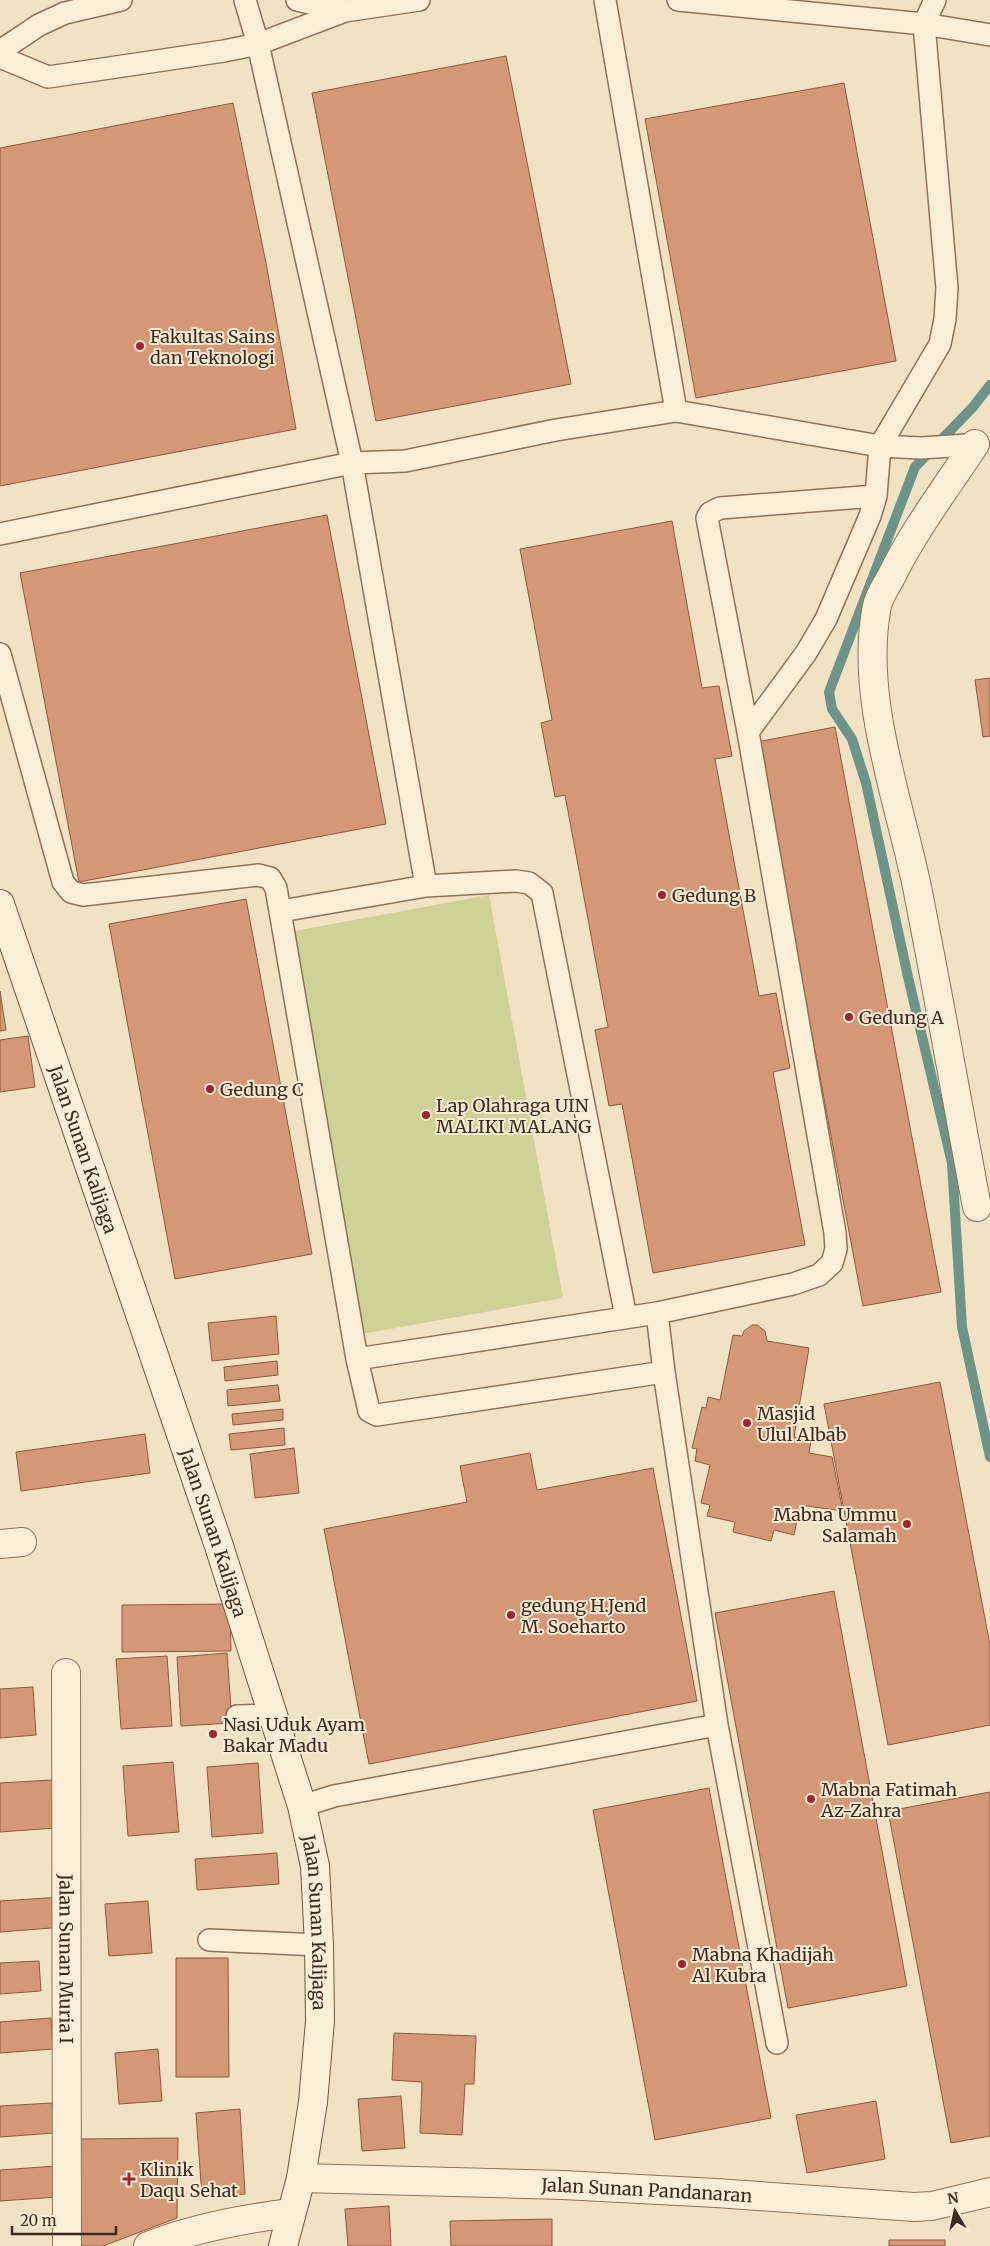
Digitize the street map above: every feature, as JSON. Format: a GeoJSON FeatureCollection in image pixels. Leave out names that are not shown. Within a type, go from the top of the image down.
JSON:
{"type":"FeatureCollection","features":[{"type":"Feature","properties":{"kind":"street"},"geometry":{"type":"LineString","coordinates":[[977,444],[899,560],[878,604],[873,633],[873,660],[878,720],[916,886],[977,1207]]}},
{"type":"Feature","properties":{"kind":"street","name":"Jalan Sunan Kalijaga"},"geometry":{"type":"LineString","coordinates":[[0,904],[150,1341],[274,1715],[302,1806],[315,1866],[319,1945],[319,2030],[313,2102],[301,2178],[283,2246]]}},
{"type":"Feature","properties":{"kind":"street","name":"Jalan Sunan Muria I"},"geometry":{"type":"LineString","coordinates":[[66,1673],[68,2246]]}},
{"type":"Feature","properties":{"kind":"street","name":"Jalan Sunan Pandanaran"},"geometry":{"type":"LineString","coordinates":[[301,2178],[563,2185],[716,2192],[914,2207],[932,2206],[990,2192]]}},
{"type":"Feature","properties":{"kind":"street"},"geometry":{"type":"LineString","coordinates":[[148,2246],[177,2235],[233,2221],[291,2212]]}},
{"type":"Feature","properties":{"kind":"lane"},"geometry":{"type":"LineString","coordinates":[[0,51],[38,25],[64,13],[121,0]]}},
{"type":"Feature","properties":{"kind":"lane"},"geometry":{"type":"LineString","coordinates":[[246,0],[258,44],[352,463],[426,886]]}},
{"type":"Feature","properties":{"kind":"lane"},"geometry":{"type":"LineString","coordinates":[[297,0],[344,11]]}},
{"type":"Feature","properties":{"kind":"lane"},"geometry":{"type":"LineString","coordinates":[[0,57],[48,77],[224,51],[258,44],[344,11],[418,0]]}},
{"type":"Feature","properties":{"kind":"lane"},"geometry":{"type":"LineString","coordinates":[[604,0],[676,411]]}},
{"type":"Feature","properties":{"kind":"lane"},"geometry":{"type":"LineString","coordinates":[[678,0],[924,24],[990,35]]}},
{"type":"Feature","properties":{"kind":"lane"},"geometry":{"type":"LineString","coordinates":[[748,732],[806,653],[826,619],[870,516],[876,496],[880,446],[940,344],[945,319],[947,288],[924,24],[935,0]]}},
{"type":"Feature","properties":{"kind":"lane"},"geometry":{"type":"LineString","coordinates":[[0,534],[352,463],[405,461],[556,430],[676,411],[880,446],[921,448],[977,444]]}},
{"type":"Feature","properties":{"kind":"lane"},"geometry":{"type":"LineString","coordinates":[[357,1359],[657,1313],[775,1288],[819,1275],[832,1263],[836,1250],[835,1233],[748,732],[707,524],[710,513],[720,508],[876,496]]}},
{"type":"Feature","properties":{"kind":"lane"},"geometry":{"type":"LineString","coordinates":[[0,654],[63,882],[70,892],[83,895],[258,876],[270,878],[276,888],[357,1359],[369,1411],[377,1415],[664,1372]]}},
{"type":"Feature","properties":{"kind":"lane"},"geometry":{"type":"LineString","coordinates":[[281,911],[426,886],[516,881],[529,883],[542,894],[626,1317]]}},
{"type":"Feature","properties":{"kind":"lane"},"geometry":{"type":"LineString","coordinates":[[657,1313],[716,1724],[777,2043]]}},
{"type":"Feature","properties":{"kind":"lane"},"geometry":{"type":"LineString","coordinates":[[236,1716],[274,1715]]}},
{"type":"Feature","properties":{"kind":"lane"},"geometry":{"type":"LineString","coordinates":[[302,1806],[334,1796],[716,1724]]}},
{"type":"Feature","properties":{"kind":"lane"},"geometry":{"type":"LineString","coordinates":[[209,1940],[319,1945]]}},
{"type":"Feature","properties":{"kind":"green space","name":"Lap Olahraga UIN MALIKI MALANG"},"geometry":{"type":"Polygon","coordinates":[[[489,895],[563,1298],[362,1334],[289,932],[489,895]]]}},
{"type":"Feature","properties":{"kind":"building"},"geometry":{"type":"Polygon","coordinates":[[[506,56],[571,384],[376,421],[312,93],[506,56]]]}},
{"type":"Feature","properties":{"kind":"building"},"geometry":{"type":"Polygon","coordinates":[[[844,83],[896,361],[696,398],[645,119],[844,83]]]}},
{"type":"Feature","properties":{"kind":"building","name":"Fakultas Sains dan Teknologi"},"geometry":{"type":"Polygon","coordinates":[[[233,103],[266,263],[296,429],[0,486],[0,148],[233,103]]]}},
{"type":"Feature","properties":{"kind":"building"},"geometry":{"type":"Polygon","coordinates":[[[327,515],[386,824],[79,882],[20,573],[327,515]]]}},
{"type":"Feature","properties":{"kind":"building","name":"Gedung B"},"geometry":{"type":"Polygon","coordinates":[[[672,521],[702,688],[719,686],[732,756],[715,759],[759,996],[776,993],[790,1068],[773,1072],[805,1245],[653,1273],[622,1104],[609,1106],[595,1030],[608,1027],[565,795],[555,797],[541,723],[552,720],[520,549],[672,521]]]}},
{"type":"Feature","properties":{"kind":"building"},"geometry":{"type":"Polygon","coordinates":[[[990,678],[990,736],[983,737],[975,680],[990,678]]]}},
{"type":"Feature","properties":{"kind":"building","name":"Gedung A"},"geometry":{"type":"Polygon","coordinates":[[[835,727],[941,1292],[863,1306],[757,742],[835,727]]]}},
{"type":"Feature","properties":{"kind":"building","name":"Gedung C"},"geometry":{"type":"Polygon","coordinates":[[[246,899],[312,1254],[175,1279],[109,924],[246,899]]]}},
{"type":"Feature","properties":{"kind":"building"},"geometry":{"type":"Polygon","coordinates":[[[0,991],[6,1030],[0,1031],[0,991]]]}},
{"type":"Feature","properties":{"kind":"building"},"geometry":{"type":"Polygon","coordinates":[[[28,1036],[35,1087],[0,1092],[0,1040],[28,1036]]]}},
{"type":"Feature","properties":{"kind":"building"},"geometry":{"type":"Polygon","coordinates":[[[276,1316],[279,1354],[212,1361],[208,1323],[276,1316]]]}},
{"type":"Feature","properties":{"kind":"building","name":"Masjid Ulul Albab"},"geometry":{"type":"Polygon","coordinates":[[[752,1325],[757,1325],[765,1331],[767,1341],[809,1348],[794,1437],[811,1441],[809,1453],[832,1457],[843,1511],[800,1505],[794,1535],[774,1530],[771,1541],[733,1532],[735,1522],[707,1516],[710,1505],[701,1503],[710,1465],[695,1461],[697,1449],[692,1448],[702,1407],[706,1408],[708,1397],[720,1400],[733,1335],[742,1336],[744,1331],[752,1325]]]}},
{"type":"Feature","properties":{"kind":"building"},"geometry":{"type":"Polygon","coordinates":[[[277,1361],[278,1375],[225,1381],[224,1367],[277,1361]]]}},
{"type":"Feature","properties":{"kind":"building","name":"Mabna Ummu Salamah"},"geometry":{"type":"Polygon","coordinates":[[[940,1382],[990,1645],[990,1725],[888,1745],[824,1404],[940,1382]]]}},
{"type":"Feature","properties":{"kind":"building"},"geometry":{"type":"Polygon","coordinates":[[[278,1385],[280,1401],[228,1406],[227,1390],[278,1385]]]}},
{"type":"Feature","properties":{"kind":"building"},"geometry":{"type":"Polygon","coordinates":[[[283,1409],[283,1420],[233,1425],[232,1414],[283,1409]]]}},
{"type":"Feature","properties":{"kind":"building"},"geometry":{"type":"Polygon","coordinates":[[[284,1428],[285,1445],[231,1450],[229,1434],[284,1428]]]}},
{"type":"Feature","properties":{"kind":"building"},"geometry":{"type":"Polygon","coordinates":[[[145,1434],[150,1473],[21,1491],[16,1452],[145,1434]]]}},
{"type":"Feature","properties":{"kind":"building"},"geometry":{"type":"Polygon","coordinates":[[[294,1448],[299,1493],[255,1498],[250,1454],[294,1448]]]}},
{"type":"Feature","properties":{"kind":"building","name":"gedung H.Jend M. Soeharto"},"geometry":{"type":"Polygon","coordinates":[[[530,1453],[537,1490],[653,1468],[697,1701],[369,1764],[324,1529],[467,1502],[460,1466],[530,1453]]]}},
{"type":"Feature","properties":{"kind":"building","name":"Mabna Fatimah Az-Zahra"},"geometry":{"type":"Polygon","coordinates":[[[834,1591],[907,1986],[788,2008],[715,1613],[834,1591]]]}},
{"type":"Feature","properties":{"kind":"building"},"geometry":{"type":"Polygon","coordinates":[[[230,1604],[231,1651],[122,1652],[122,1605],[230,1604]]]}},
{"type":"Feature","properties":{"kind":"building"},"geometry":{"type":"Polygon","coordinates":[[[227,1653],[232,1723],[181,1726],[177,1657],[227,1653]]]}},
{"type":"Feature","properties":{"kind":"building"},"geometry":{"type":"Polygon","coordinates":[[[167,1656],[172,1726],[121,1729],[116,1659],[167,1656]]]}},
{"type":"Feature","properties":{"kind":"building"},"geometry":{"type":"Polygon","coordinates":[[[33,1687],[36,1735],[0,1738],[0,1689],[33,1687]]]}},
{"type":"Feature","properties":{"kind":"building"},"geometry":{"type":"Polygon","coordinates":[[[173,1762],[179,1832],[128,1836],[123,1766],[173,1762]]]}},
{"type":"Feature","properties":{"kind":"building"},"geometry":{"type":"Polygon","coordinates":[[[258,1763],[263,1833],[212,1837],[207,1767],[258,1763]]]}},
{"type":"Feature","properties":{"kind":"building"},"geometry":{"type":"Polygon","coordinates":[[[52,1780],[55,1828],[0,1832],[0,1783],[52,1780]]]}},
{"type":"Feature","properties":{"kind":"building","name":"Mabna Khadijah Al Kubra"},"geometry":{"type":"Polygon","coordinates":[[[709,1788],[771,2118],[655,2140],[593,1810],[709,1788]]]}},
{"type":"Feature","properties":{"kind":"building"},"geometry":{"type":"Polygon","coordinates":[[[990,1792],[990,2136],[951,2143],[888,1811],[990,1792]]]}},
{"type":"Feature","properties":{"kind":"building"},"geometry":{"type":"Polygon","coordinates":[[[277,1853],[279,1884],[197,1890],[195,1859],[277,1853]]]}},
{"type":"Feature","properties":{"kind":"building"},"geometry":{"type":"Polygon","coordinates":[[[62,1897],[64,1927],[0,1932],[0,1901],[62,1897]]]}},
{"type":"Feature","properties":{"kind":"building"},"geometry":{"type":"Polygon","coordinates":[[[148,1901],[152,1953],[109,1956],[105,1904],[148,1901]]]}},
{"type":"Feature","properties":{"kind":"building"},"geometry":{"type":"Polygon","coordinates":[[[176,1958],[228,1958],[229,2077],[176,2077],[176,1958]]]}},
{"type":"Feature","properties":{"kind":"building"},"geometry":{"type":"Polygon","coordinates":[[[39,1961],[41,1991],[0,1994],[0,1963],[39,1961]]]}},
{"type":"Feature","properties":{"kind":"building"},"geometry":{"type":"Polygon","coordinates":[[[51,2018],[53,2049],[0,2053],[0,2022],[51,2018]]]}},
{"type":"Feature","properties":{"kind":"building"},"geometry":{"type":"Polygon","coordinates":[[[394,2033],[476,2036],[474,2084],[465,2084],[462,2135],[420,2133],[422,2082],[392,2080],[394,2033]]]}},
{"type":"Feature","properties":{"kind":"building"},"geometry":{"type":"Polygon","coordinates":[[[158,2049],[162,2101],[119,2104],[115,2053],[158,2049]]]}},
{"type":"Feature","properties":{"kind":"building"},"geometry":{"type":"Polygon","coordinates":[[[401,2096],[405,2148],[362,2151],[358,2099],[401,2096]]]}},
{"type":"Feature","properties":{"kind":"building"},"geometry":{"type":"Polygon","coordinates":[[[876,2101],[885,2159],[807,2173],[796,2115],[876,2101]]]}},
{"type":"Feature","properties":{"kind":"building"},"geometry":{"type":"Polygon","coordinates":[[[52,2103],[54,2133],[0,2137],[0,2106],[52,2103]]]}},
{"type":"Feature","properties":{"kind":"building"},"geometry":{"type":"Polygon","coordinates":[[[240,2109],[245,2194],[202,2197],[196,2113],[240,2109]]]}},
{"type":"Feature","properties":{"kind":"building","name":"Klinik Daqu Sehat"},"geometry":{"type":"Polygon","coordinates":[[[178,2138],[177,2218],[103,2246],[83,2246],[80,2241],[79,2139],[178,2138]]]}},
{"type":"Feature","properties":{"kind":"building"},"geometry":{"type":"Polygon","coordinates":[[[56,2166],[58,2197],[0,2201],[0,2170],[56,2166]]]}},
{"type":"Feature","properties":{"kind":"building"},"geometry":{"type":"Polygon","coordinates":[[[389,2206],[391,2246],[348,2246],[345,2209],[389,2206]]]}},
{"type":"Feature","properties":{"kind":"building"},"geometry":{"type":"Polygon","coordinates":[[[552,2219],[552,2246],[451,2246],[450,2221],[552,2219]]]}},
{"type":"Feature","properties":{"kind":"building"},"geometry":{"type":"Polygon","coordinates":[[[889,2240],[945,2240],[945,2246],[889,2246],[889,2240]]]}},
{"type":"Feature","properties":{"kind":"waterway"},"geometry":{"type":"LineString","coordinates":[[990,385],[973,407],[915,467],[829,692],[832,709],[852,739],[866,783],[908,977],[952,1163],[962,1327],[990,1457]]}},
{"type":"Feature","properties":{"kind":"place","name":"Fakultas Sains dan Teknologi"},"geometry":{"type":"Point","coordinates":[140,346]}},
{"type":"Feature","properties":{"kind":"place","name":"Gedung B"},"geometry":{"type":"Point","coordinates":[662,895]}},
{"type":"Feature","properties":{"kind":"place","name":"Gedung A"},"geometry":{"type":"Point","coordinates":[849,1017]}},
{"type":"Feature","properties":{"kind":"place","name":"Gedung C"},"geometry":{"type":"Point","coordinates":[210,1089]}},
{"type":"Feature","properties":{"kind":"place","name":"Lap Olahraga UIN MALIKI MALANG"},"geometry":{"type":"Point","coordinates":[426,1115]}},
{"type":"Feature","properties":{"kind":"place","name":"Masjid Ulul Albab"},"geometry":{"type":"Point","coordinates":[747,1423]}},
{"type":"Feature","properties":{"kind":"place","name":"Mabna Ummu Salamah"},"geometry":{"type":"Point","coordinates":[907,1524]}},
{"type":"Feature","properties":{"kind":"place","name":"gedung H.Jend M. Soeharto"},"geometry":{"type":"Point","coordinates":[511,1615]}},
{"type":"Feature","properties":{"kind":"place","name":"Nasi Uduk Ayam Bakar Madu"},"geometry":{"type":"Point","coordinates":[213,1734]}},
{"type":"Feature","properties":{"kind":"place","name":"Mabna Fatimah Az-Zahra"},"geometry":{"type":"Point","coordinates":[811,1799]}},
{"type":"Feature","properties":{"kind":"place","name":"Mabna Khadijah Al Kubra"},"geometry":{"type":"Point","coordinates":[682,1964]}},
{"type":"Feature","properties":{"kind":"place","name":"Klinik Daqu Sehat"},"geometry":{"type":"Point","coordinates":[129,2179]}}]}
